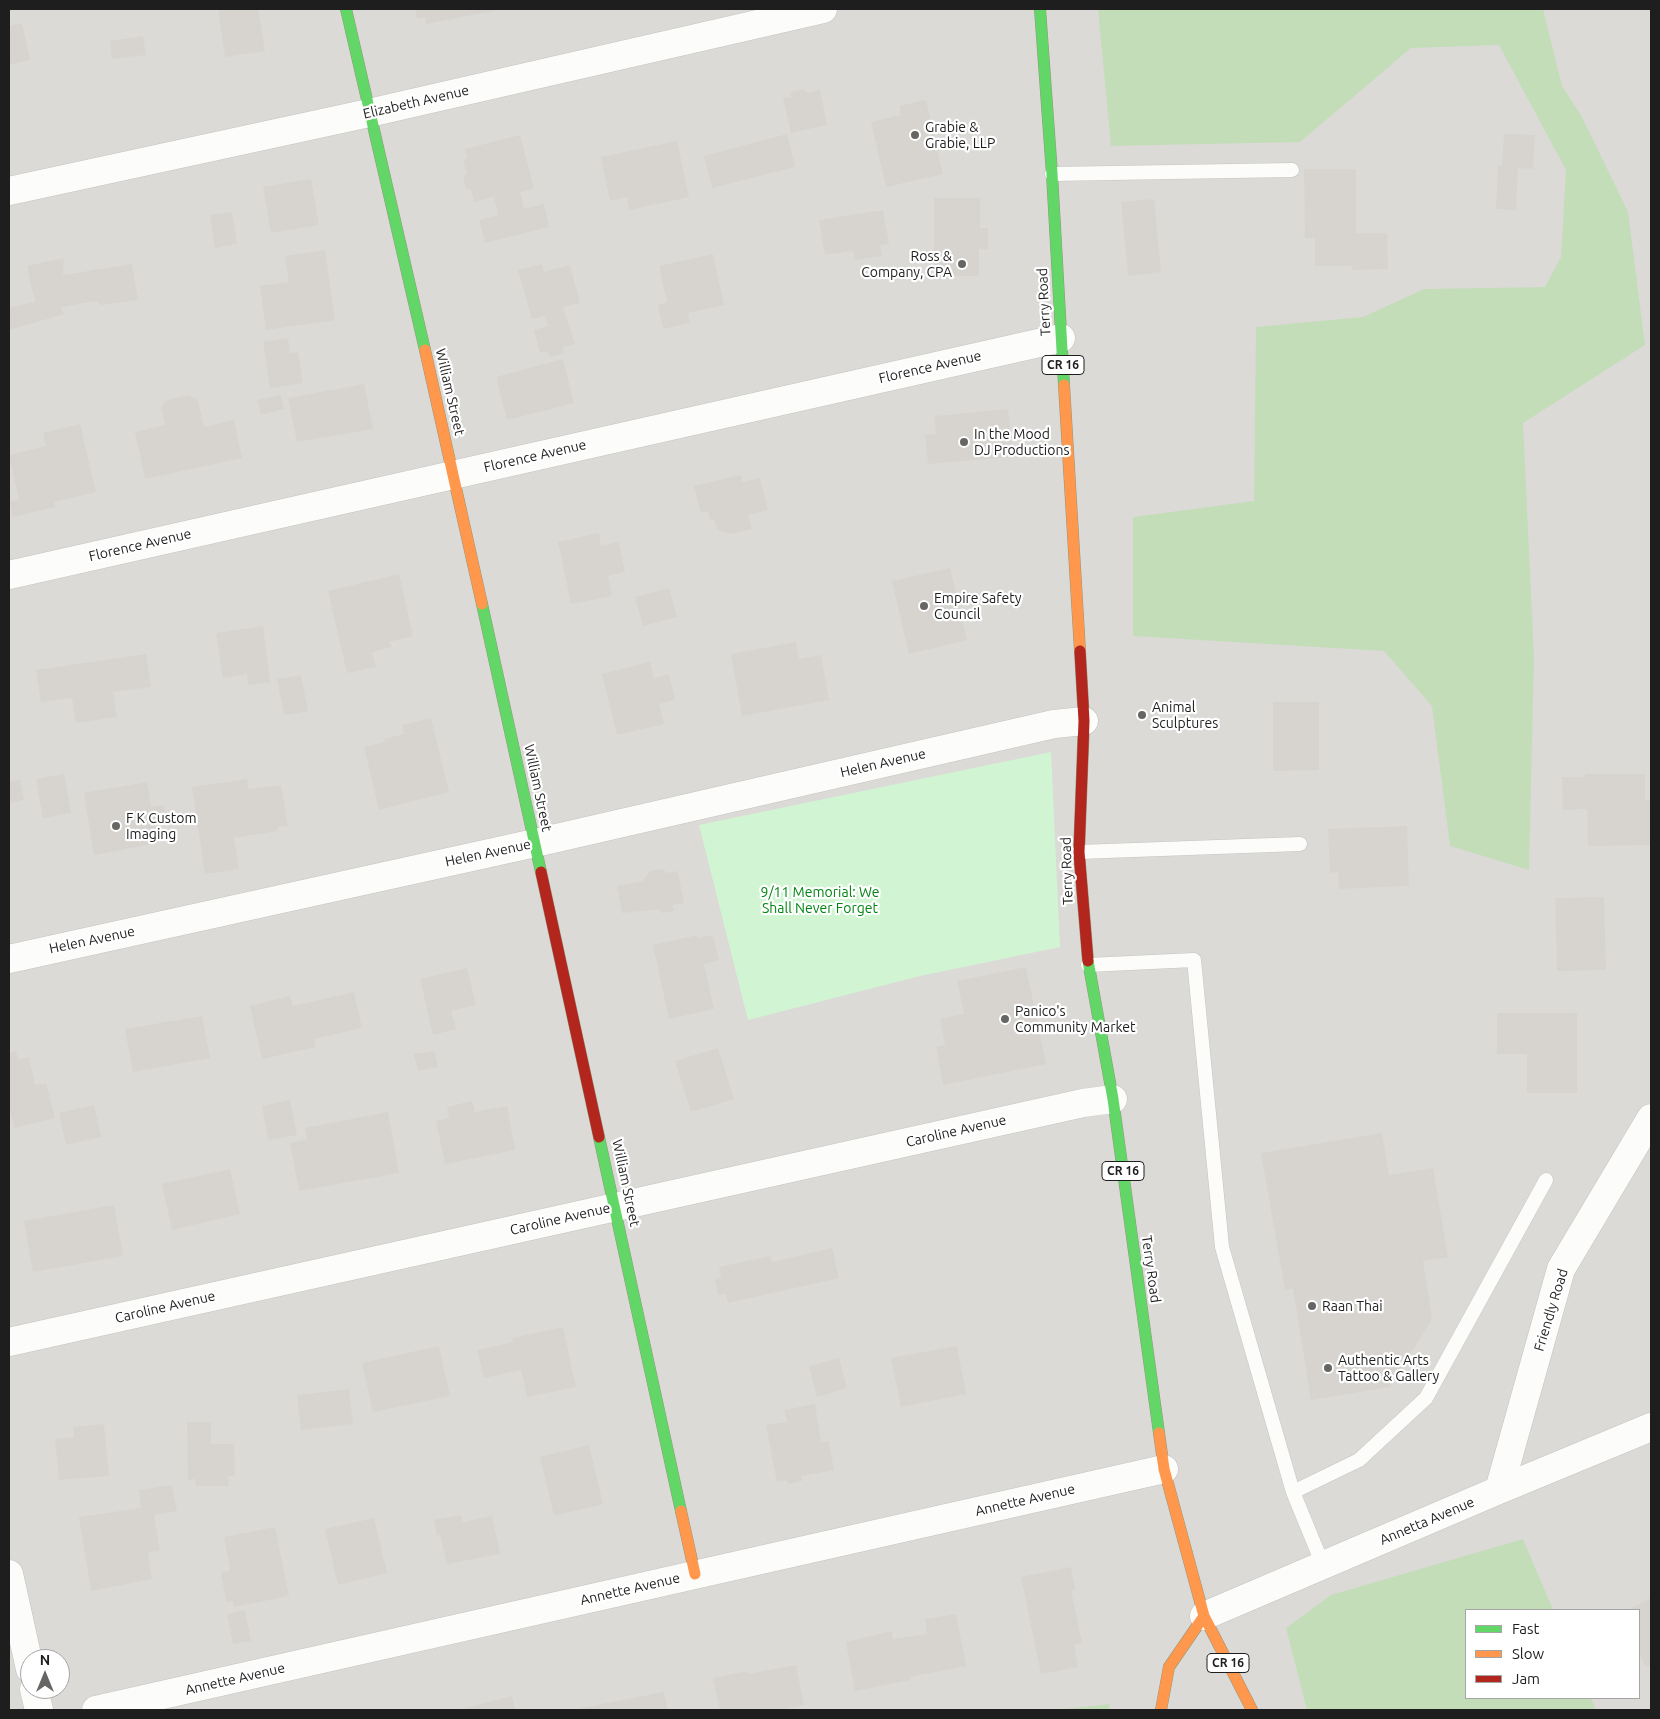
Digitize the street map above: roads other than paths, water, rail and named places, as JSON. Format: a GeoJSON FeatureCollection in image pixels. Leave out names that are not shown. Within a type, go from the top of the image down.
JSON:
{"type":"FeatureCollection","features":[{"type":"Feature","properties":{"kind":"main road","name":"William Street"},"geometry":{"type":"LineString","coordinates":[[346,9],[454,475],[695,1574]]}},
{"type":"Feature","properties":{"kind":"main road","name":"Terry Road"},"geometry":{"type":"LineString","coordinates":[[1040,9],[1052,174],[1084,720],[1079,852],[1088,965],[1113,1099],[1164,1469],[1204,1616]]}},
{"type":"Feature","properties":{"kind":"main road"},"geometry":{"type":"LineString","coordinates":[[1161,1710],[1169,1667],[1204,1616]]}},
{"type":"Feature","properties":{"kind":"main road","name":"CR 16"},"geometry":{"type":"LineString","coordinates":[[1204,1616],[1252,1710]]}},
{"type":"Feature","properties":{"kind":"street","name":"Elizabeth Avenue"},"geometry":{"type":"LineString","coordinates":[[9,191],[369,113],[823,9]]}},
{"type":"Feature","properties":{"kind":"street","name":"Florence Avenue"},"geometry":{"type":"LineString","coordinates":[[9,574],[1062,338]]}},
{"type":"Feature","properties":{"kind":"street","name":"Helen Avenue"},"geometry":{"type":"LineString","coordinates":[[9,959],[535,843],[1054,724],[1084,720]]}},
{"type":"Feature","properties":{"kind":"street","name":"Caroline Avenue"},"geometry":{"type":"LineString","coordinates":[[9,1342],[1064,1107],[1113,1099]]}},
{"type":"Feature","properties":{"kind":"street","name":"Friendly Road"},"geometry":{"type":"LineString","coordinates":[[1499,1490],[1562,1270],[1651,1118]]}},
{"type":"Feature","properties":{"kind":"street","name":"Annetta Avenue"},"geometry":{"type":"LineString","coordinates":[[1204,1616],[1651,1427]]}},
{"type":"Feature","properties":{"kind":"street","name":"Annette Avenue"},"geometry":{"type":"LineString","coordinates":[[96,1710],[1164,1469]]}},
{"type":"Feature","properties":{"kind":"street"},"geometry":{"type":"LineString","coordinates":[[9,1574],[26,1649]]}},
{"type":"Feature","properties":{"kind":"lane"},"geometry":{"type":"LineString","coordinates":[[1052,174],[1292,170]]}},
{"type":"Feature","properties":{"kind":"lane"},"geometry":{"type":"LineString","coordinates":[[1079,852],[1300,844]]}},
{"type":"Feature","properties":{"kind":"lane"},"geometry":{"type":"LineString","coordinates":[[1088,965],[1194,960],[1222,1247],[1293,1492],[1323,1565]]}},
{"type":"Feature","properties":{"kind":"lane"},"geometry":{"type":"LineString","coordinates":[[1293,1492],[1359,1460],[1426,1398],[1546,1180]]}},
{"type":"Feature","properties":{"kind":"place","name":"Grabie & Grabie, LLP"},"geometry":{"type":"Point","coordinates":[915,135]}},
{"type":"Feature","properties":{"kind":"place","name":"Ross & Company, CPA"},"geometry":{"type":"Point","coordinates":[962,264]}},
{"type":"Feature","properties":{"kind":"place","name":"In the Mood DJ Productions"},"geometry":{"type":"Point","coordinates":[964,442]}},
{"type":"Feature","properties":{"kind":"place","name":"Empire Safety Council"},"geometry":{"type":"Point","coordinates":[924,606]}},
{"type":"Feature","properties":{"kind":"place","name":"Animal Sculptures"},"geometry":{"type":"Point","coordinates":[1142,715]}},
{"type":"Feature","properties":{"kind":"place","name":"F K Custom Imaging"},"geometry":{"type":"Point","coordinates":[116,826]}},
{"type":"Feature","properties":{"kind":"place","name":"Panico's Community Market"},"geometry":{"type":"Point","coordinates":[1005,1019]}},
{"type":"Feature","properties":{"kind":"place","name":"Raan Thai"},"geometry":{"type":"Point","coordinates":[1312,1306]}},
{"type":"Feature","properties":{"kind":"place","name":"Authentic Arts Tattoo & Gallery"},"geometry":{"type":"Point","coordinates":[1328,1368]}},
{"type":"Feature","properties":{"kind":"park label","name":"9/11 Memorial: We Shall Never Forget"},"geometry":{"type":"Point","coordinates":[820,900]}}]}
